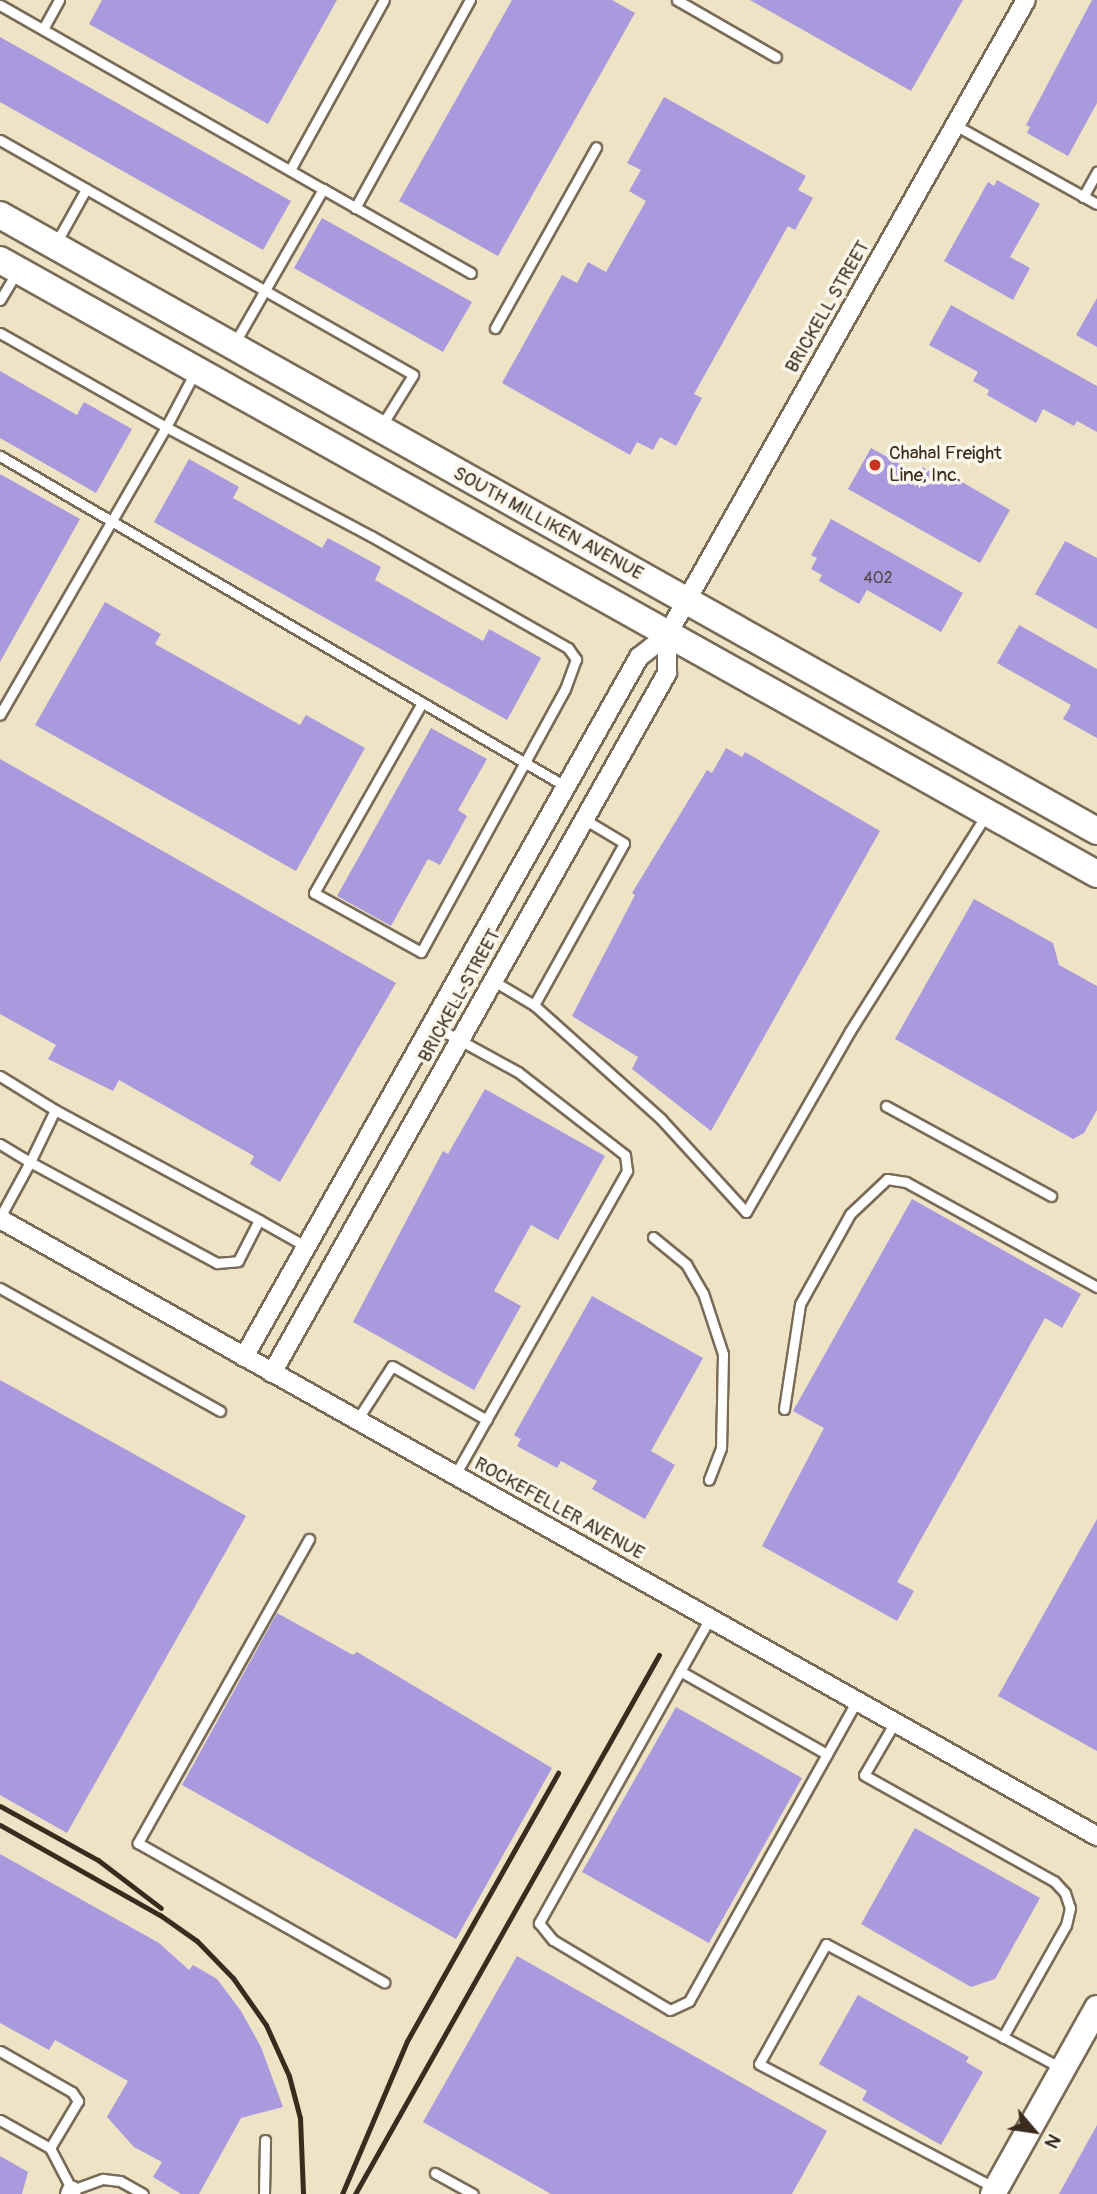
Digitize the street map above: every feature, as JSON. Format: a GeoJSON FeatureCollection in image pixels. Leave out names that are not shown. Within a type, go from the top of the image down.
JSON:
{"type":"FeatureCollection","features":[{"type":"Feature","properties":{"kind":"main road","name":"SOUTH MILLIKEN AVENUE"},"geometry":{"type":"LineString","coordinates":[[0,215],[1097,831]]}},
{"type":"Feature","properties":{"kind":"main road","name":"SOUTH MILLIKEN AVENUE"},"geometry":{"type":"LineString","coordinates":[[9,265],[1097,874]]}},
{"type":"Feature","properties":{"kind":"main road"},"geometry":{"type":"LineString","coordinates":[[995,2191],[1097,2008]]}},
{"type":"Feature","properties":{"kind":"street","name":"BRICKELL STREET"},"geometry":{"type":"LineString","coordinates":[[244,1357],[639,657],[667,635],[1026,0]]}},
{"type":"Feature","properties":{"kind":"street","name":"BRICKELL STREET"},"geometry":{"type":"LineString","coordinates":[[272,1373],[667,673],[667,635]]}},
{"type":"Feature","properties":{"kind":"street","name":"ROCKEFELLER AVENUE"},"geometry":{"type":"LineString","coordinates":[[0,1218],[1097,1836]]}},
{"type":"Feature","properties":{"kind":"lane"},"geometry":{"type":"LineString","coordinates":[[43,29],[59,0]]}},
{"type":"Feature","properties":{"kind":"lane"},"geometry":{"type":"LineString","coordinates":[[290,170],[384,0]]}},
{"type":"Feature","properties":{"kind":"lane"},"geometry":{"type":"LineString","coordinates":[[355,208],[470,0]]}},
{"type":"Feature","properties":{"kind":"lane"},"geometry":{"type":"LineString","coordinates":[[677,0],[776,57]]}},
{"type":"Feature","properties":{"kind":"lane"},"geometry":{"type":"LineString","coordinates":[[0,5],[471,273]]}},
{"type":"Feature","properties":{"kind":"lane"},"geometry":{"type":"LineString","coordinates":[[955,125],[1097,204]]}},
{"type":"Feature","properties":{"kind":"lane"},"geometry":{"type":"LineString","coordinates":[[0,140],[413,374],[380,429]]}},
{"type":"Feature","properties":{"kind":"lane"},"geometry":{"type":"LineString","coordinates":[[495,328],[596,147]]}},
{"type":"Feature","properties":{"kind":"lane"},"geometry":{"type":"LineString","coordinates":[[1083,197],[1097,172]]}},
{"type":"Feature","properties":{"kind":"lane"},"geometry":{"type":"LineString","coordinates":[[55,245],[86,189]]}},
{"type":"Feature","properties":{"kind":"lane"},"geometry":{"type":"LineString","coordinates":[[233,346],[323,189]]}},
{"type":"Feature","properties":{"kind":"lane"},"geometry":{"type":"LineString","coordinates":[[0,300],[9,265]]}},
{"type":"Feature","properties":{"kind":"lane"},"geometry":{"type":"LineString","coordinates":[[0,333],[166,427],[371,536],[568,648],[576,659],[565,689],[421,952],[314,893],[422,703]]}},
{"type":"Feature","properties":{"kind":"lane"},"geometry":{"type":"LineString","coordinates":[[0,714],[112,525],[195,370]]}},
{"type":"Feature","properties":{"kind":"lane"},"geometry":{"type":"LineString","coordinates":[[0,456],[90,507],[112,525],[565,786]]}},
{"type":"Feature","properties":{"kind":"lane"},"geometry":{"type":"LineString","coordinates":[[492,980],[534,1006],[661,1119],[746,1212],[850,1031],[987,813]]}},
{"type":"Feature","properties":{"kind":"lane"},"geometry":{"type":"LineString","coordinates":[[534,1006],[624,843],[584,819]]}},
{"type":"Feature","properties":{"kind":"lane"},"geometry":{"type":"LineString","coordinates":[[432,1025],[518,1072],[625,1155],[628,1171],[455,1475]]}},
{"type":"Feature","properties":{"kind":"lane"},"geometry":{"type":"LineString","coordinates":[[0,1076],[55,1110],[307,1247]]}},
{"type":"Feature","properties":{"kind":"lane"},"geometry":{"type":"LineString","coordinates":[[886,1106],[1051,1196]]}},
{"type":"Feature","properties":{"kind":"lane"},"geometry":{"type":"LineString","coordinates":[[0,1218],[55,1110]]}},
{"type":"Feature","properties":{"kind":"lane"},"geometry":{"type":"LineString","coordinates":[[0,1144],[218,1263],[238,1261],[259,1220]]}},
{"type":"Feature","properties":{"kind":"lane"},"geometry":{"type":"LineString","coordinates":[[785,1409],[800,1304],[850,1214],[887,1179],[906,1182],[1097,1287]]}},
{"type":"Feature","properties":{"kind":"lane"},"geometry":{"type":"LineString","coordinates":[[653,1237],[686,1264],[703,1293],[723,1354],[721,1448],[709,1480]]}},
{"type":"Feature","properties":{"kind":"lane"},"geometry":{"type":"LineString","coordinates":[[0,1287],[220,1412]]}},
{"type":"Feature","properties":{"kind":"lane"},"geometry":{"type":"LineString","coordinates":[[357,1420],[392,1366],[487,1420]]}},
{"type":"Feature","properties":{"kind":"lane"},"geometry":{"type":"LineString","coordinates":[[309,1539],[138,1843],[384,1982]]}},
{"type":"Feature","properties":{"kind":"lane"},"geometry":{"type":"LineString","coordinates":[[710,1618],[539,1923],[553,1940],[670,2010],[689,2001],[857,1701]]}},
{"type":"Feature","properties":{"kind":"lane"},"geometry":{"type":"LineString","coordinates":[[680,1671],[827,1754]]}},
{"type":"Feature","properties":{"kind":"lane"},"geometry":{"type":"LineString","coordinates":[[895,1722],[864,1775],[1054,1881],[1065,1893],[1070,1908],[1066,1925],[1003,2037]]}},
{"type":"Feature","properties":{"kind":"lane"},"geometry":{"type":"LineString","coordinates":[[995,2191],[759,2064],[826,1944],[1063,2069]]}},
{"type":"Feature","properties":{"kind":"lane"},"geometry":{"type":"LineString","coordinates":[[0,2051],[72,2092],[78,2101],[50,2148]]}},
{"type":"Feature","properties":{"kind":"lane"},"geometry":{"type":"LineString","coordinates":[[0,2120],[50,2148],[71,2192],[103,2179],[120,2181],[144,2194]]}},
{"type":"Feature","properties":{"kind":"lane"},"geometry":{"type":"LineString","coordinates":[[264,2194],[265,2140]]}},
{"type":"Feature","properties":{"kind":"lane"},"geometry":{"type":"LineString","coordinates":[[435,2173],[473,2194]]}},
{"type":"Feature","properties":{"kind":"building"},"geometry":{"type":"Polygon","coordinates":[[[102,0],[337,0],[268,124],[89,24],[102,0]]]}},
{"type":"Feature","properties":{"kind":"building"},"geometry":{"type":"Polygon","coordinates":[[[512,0],[612,0],[635,13],[498,256],[399,201],[512,0]]]}},
{"type":"Feature","properties":{"kind":"building"},"geometry":{"type":"Polygon","coordinates":[[[750,0],[963,0],[911,91],[750,0]]]}},
{"type":"Feature","properties":{"kind":"building"},"geometry":{"type":"Polygon","coordinates":[[[1092,0],[1097,0],[1097,103],[1068,156],[1027,133],[1030,127],[1026,125],[1092,0]]]}},
{"type":"Feature","properties":{"kind":"building"},"geometry":{"type":"Polygon","coordinates":[[[0,37],[291,201],[263,250],[0,102],[0,37]]]}},
{"type":"Feature","properties":{"kind":"building"},"geometry":{"type":"Polygon","coordinates":[[[664,97],[806,176],[798,190],[813,198],[795,230],[788,226],[694,394],[702,398],[676,446],[660,437],[653,450],[637,442],[630,455],[502,383],[562,275],[577,283],[588,262],[606,272],[646,201],[629,191],[641,170],[627,163],[664,97]]]}},
{"type":"Feature","properties":{"kind":"building"},"geometry":{"type":"Polygon","coordinates":[[[997,180],[1040,204],[1010,257],[1030,268],[1013,300],[944,261],[988,182],[994,186],[997,180]]]}},
{"type":"Feature","properties":{"kind":"building"},"geometry":{"type":"Polygon","coordinates":[[[322,218],[472,302],[443,352],[294,268],[322,218]]]}},
{"type":"Feature","properties":{"kind":"building"},"geometry":{"type":"Polygon","coordinates":[[[1097,298],[1097,347],[1076,335],[1097,298]]]}},
{"type":"Feature","properties":{"kind":"building"},"geometry":{"type":"Polygon","coordinates":[[[951,305],[1097,386],[1097,432],[1077,421],[1074,426],[1043,409],[1036,423],[987,395],[989,390],[973,381],[978,372],[929,345],[951,305]]]}},
{"type":"Feature","properties":{"kind":"building"},"geometry":{"type":"Polygon","coordinates":[[[0,371],[77,415],[84,402],[132,429],[96,493],[0,438],[0,371]]]}},
{"type":"Feature","properties":{"kind":"building"},"geometry":{"type":"Polygon","coordinates":[[[871,448],[918,474],[922,467],[941,478],[945,472],[1010,510],[980,563],[848,489],[871,448]]]}},
{"type":"Feature","properties":{"kind":"building"},"geometry":{"type":"Polygon","coordinates":[[[189,459],[239,487],[233,498],[322,548],[328,538],[381,567],[375,580],[483,641],[489,629],[541,658],[507,720],[154,522],[189,459]]]}},
{"type":"Feature","properties":{"kind":"building"},"geometry":{"type":"Polygon","coordinates":[[[0,474],[80,519],[0,662],[0,474]]]}},
{"type":"Feature","properties":{"kind":"building"},"geometry":{"type":"Polygon","coordinates":[[[831,519],[963,593],[941,632],[867,590],[859,604],[819,581],[822,575],[811,569],[817,558],[811,555],[831,519]]]}},
{"type":"Feature","properties":{"kind":"building"},"geometry":{"type":"Polygon","coordinates":[[[1065,541],[1097,558],[1097,629],[1035,594],[1065,541]]]}},
{"type":"Feature","properties":{"kind":"building"},"geometry":{"type":"Polygon","coordinates":[[[105,602],[161,634],[155,644],[300,725],[306,715],[365,748],[296,871],[35,725],[105,602]]]}},
{"type":"Feature","properties":{"kind":"building"},"geometry":{"type":"Polygon","coordinates":[[[1019,625],[1097,669],[1097,738],[1063,719],[1071,705],[997,663],[1019,625]]]}},
{"type":"Feature","properties":{"kind":"building"},"geometry":{"type":"Polygon","coordinates":[[[431,728],[487,759],[458,810],[467,816],[440,865],[428,859],[391,926],[337,896],[431,728]]]}},
{"type":"Feature","properties":{"kind":"building"},"geometry":{"type":"Polygon","coordinates":[[[726,748],[742,757],[745,752],[880,831],[711,1131],[632,1069],[638,1057],[572,1016],[635,895],[632,893],[707,770],[712,773],[726,748]]]}},
{"type":"Feature","properties":{"kind":"building"},"geometry":{"type":"Polygon","coordinates":[[[0,759],[396,983],[280,1182],[250,1164],[254,1156],[119,1080],[113,1091],[48,1059],[56,1045],[0,1014],[0,759]]]}},
{"type":"Feature","properties":{"kind":"building"},"geometry":{"type":"Polygon","coordinates":[[[974,899],[1053,943],[1059,965],[1097,986],[1097,1110],[1084,1133],[1073,1139],[895,1039],[974,899]]]}},
{"type":"Feature","properties":{"kind":"building"},"geometry":{"type":"Polygon","coordinates":[[[485,1089],[605,1156],[558,1240],[531,1225],[494,1291],[521,1306],[474,1390],[353,1322],[443,1151],[448,1154],[485,1089]]]}},
{"type":"Feature","properties":{"kind":"building"},"geometry":{"type":"Polygon","coordinates":[[[912,1199],[1081,1294],[1062,1328],[1045,1318],[897,1582],[914,1591],[897,1621],[762,1546],[824,1428],[793,1411],[912,1199]]]}},
{"type":"Feature","properties":{"kind":"building"},"geometry":{"type":"Polygon","coordinates":[[[592,1296],[703,1358],[651,1451],[675,1465],[645,1519],[592,1489],[597,1481],[561,1461],[557,1468],[517,1446],[521,1439],[514,1435],[592,1296]]]}},
{"type":"Feature","properties":{"kind":"building"},"geometry":{"type":"Polygon","coordinates":[[[0,1380],[246,1516],[67,1833],[0,1795],[0,1380]]]}},
{"type":"Feature","properties":{"kind":"building"},"geometry":{"type":"Polygon","coordinates":[[[1097,1519],[1097,1751],[998,1696],[1097,1519]]]}},
{"type":"Feature","properties":{"kind":"building"},"geometry":{"type":"Polygon","coordinates":[[[277,1613],[353,1655],[357,1652],[552,1768],[456,1939],[182,1785],[277,1613]]]}},
{"type":"Feature","properties":{"kind":"building"},"geometry":{"type":"Polygon","coordinates":[[[676,1707],[802,1778],[709,1943],[582,1872],[676,1707]]]}},
{"type":"Feature","properties":{"kind":"building"},"geometry":{"type":"Polygon","coordinates":[[[915,1828],[1040,1898],[995,1979],[971,1987],[861,1924],[915,1828]]]}},
{"type":"Feature","properties":{"kind":"building"},"geometry":{"type":"Polygon","coordinates":[[[0,1854],[159,1943],[189,1970],[193,1965],[217,1979],[241,2011],[261,2047],[283,2107],[241,2118],[199,2194],[181,2194],[153,2177],[162,2162],[134,2147],[107,2117],[128,2081],[55,2040],[49,2050],[0,2023],[0,1854]]]}},
{"type":"Feature","properties":{"kind":"building"},"geometry":{"type":"Polygon","coordinates":[[[517,1956],[827,2131],[792,2194],[551,2194],[423,2122],[517,1956]]]}},
{"type":"Feature","properties":{"kind":"building"},"geometry":{"type":"Polygon","coordinates":[[[858,1995],[969,2057],[966,2062],[983,2072],[941,2145],[862,2100],[867,2091],[819,2064],[858,1995]]]}},
{"type":"Feature","properties":{"kind":"building"},"geometry":{"type":"Polygon","coordinates":[[[1097,2125],[1097,2194],[1059,2194],[1097,2125]]]}},
{"type":"Feature","properties":{"kind":"building"},"geometry":{"type":"Polygon","coordinates":[[[0,2156],[28,2172],[22,2194],[0,2194],[0,2156]]]}},
{"type":"Feature","properties":{"kind":"railway"},"geometry":{"type":"LineString","coordinates":[[355,2194],[659,1655]]}},
{"type":"Feature","properties":{"kind":"railway"},"geometry":{"type":"LineString","coordinates":[[342,2194],[407,2041],[558,1773]]}},
{"type":"Feature","properties":{"kind":"railway"},"geometry":{"type":"LineString","coordinates":[[0,1806],[98,1860],[161,1908]]}},
{"type":"Feature","properties":{"kind":"railway"},"geometry":{"type":"LineString","coordinates":[[0,1825],[160,1915],[197,1941],[233,1978],[266,2025],[289,2076],[300,2118],[303,2194]]}},
{"type":"Feature","properties":{"kind":"place","name":"Chahal Freight Line, Inc."},"geometry":{"type":"Point","coordinates":[875,465]}}]}
